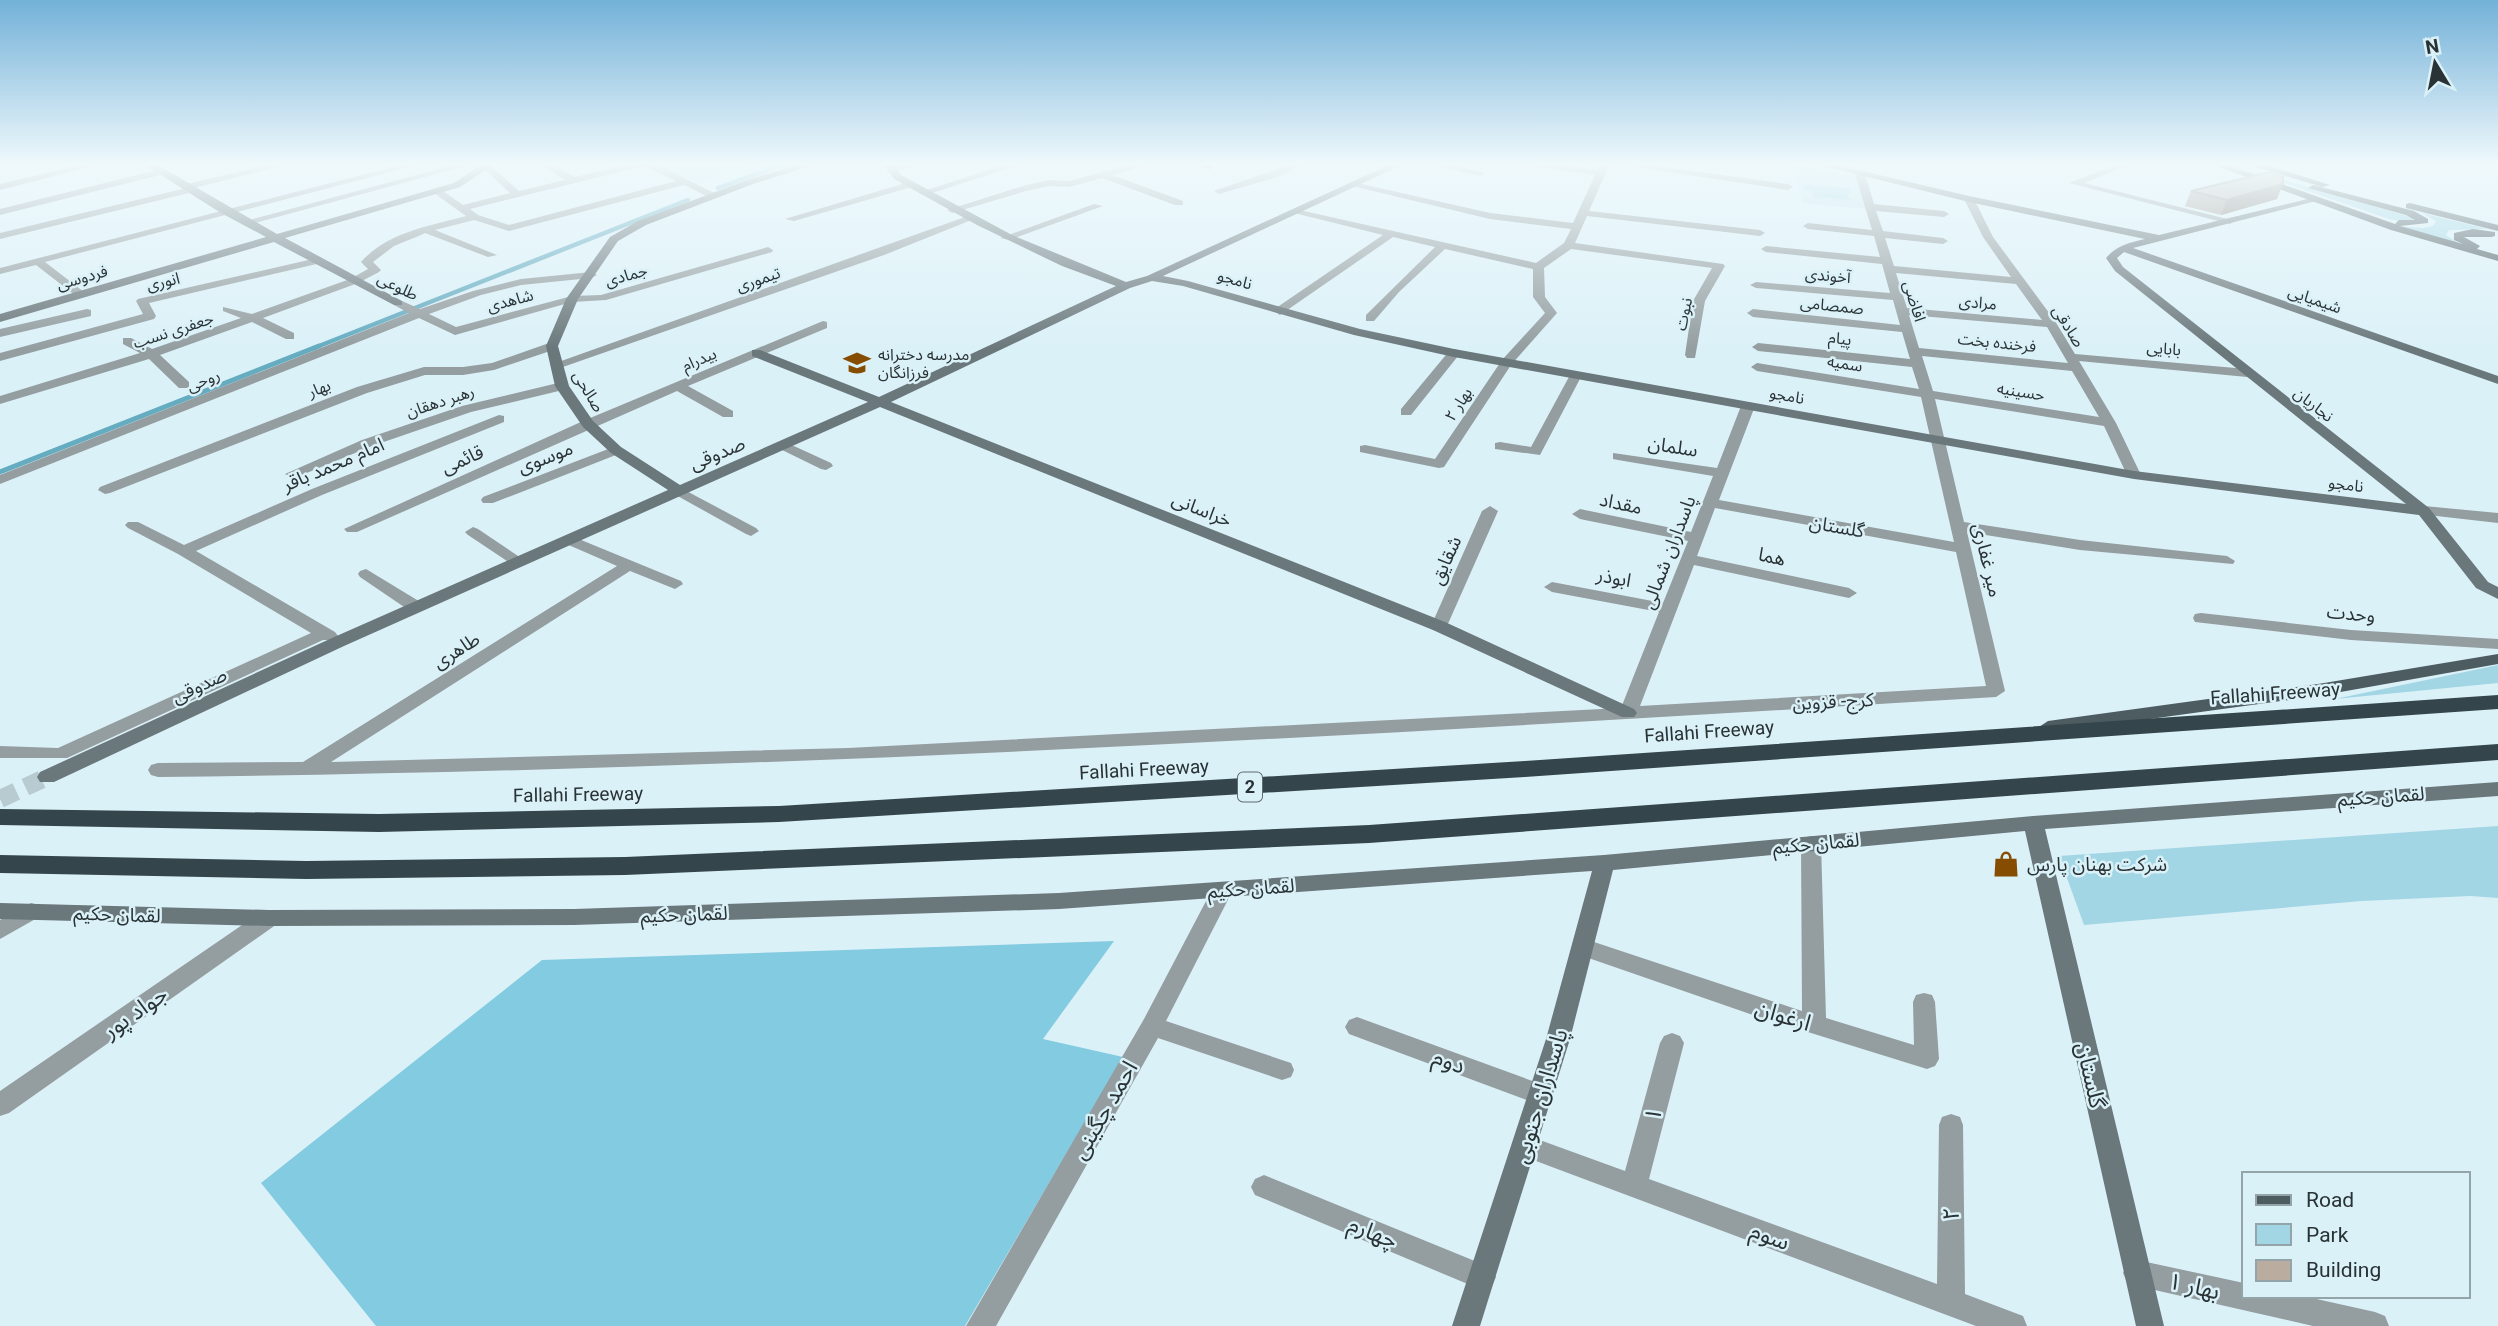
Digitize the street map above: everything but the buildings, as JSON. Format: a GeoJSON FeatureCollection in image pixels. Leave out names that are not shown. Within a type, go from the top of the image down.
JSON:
{"type":"FeatureCollection","features":[{"type":"Feature","properties":{"kind":"highway","name":"Fallahi Freeway"},"geometry":{"type":"LineString","coordinates":[[0,817],[379,822],[779,814],[1282,785],[2498,702]]}},
{"type":"Feature","properties":{"kind":"highway"},"geometry":{"type":"LineString","coordinates":[[0,864],[306,870],[625,866],[1369,834],[2498,752]]}},
{"type":"Feature","properties":{"kind":"main road"},"geometry":{"type":"LineString","coordinates":[[2388,225],[2426,238],[2498,256]]}},
{"type":"Feature","properties":{"kind":"main road"},"geometry":{"type":"LineString","coordinates":[[2498,236],[2473,232],[2458,235],[2464,242],[2498,256]]}},
{"type":"Feature","properties":{"kind":"main road"},"geometry":{"type":"LineString","coordinates":[[1951,740],[2318,690],[2498,659]]}},
{"type":"Feature","properties":{"kind":"street"},"geometry":{"type":"LineString","coordinates":[[0,236],[44,225]]}},
{"type":"Feature","properties":{"kind":"street"},"geometry":{"type":"LineString","coordinates":[[0,271],[173,225]]}},
{"type":"Feature","properties":{"kind":"street","name":"طلوعی"},"geometry":{"type":"LineString","coordinates":[[253,225],[354,281],[455,331]]}},
{"type":"Feature","properties":{"kind":"street","name":"فردوسی"},"geometry":{"type":"LineString","coordinates":[[4,316],[322,225]]}},
{"type":"Feature","properties":{"kind":"street"},"geometry":{"type":"LineString","coordinates":[[354,281],[375,270],[368,262],[375,253],[408,234],[446,225]]}},
{"type":"Feature","properties":{"kind":"street"},"geometry":{"type":"LineString","coordinates":[[496,225],[509,229],[524,225]]}},
{"type":"Feature","properties":{"kind":"street"},"geometry":{"type":"LineString","coordinates":[[552,346],[572,299],[614,239],[639,225]]}},
{"type":"Feature","properties":{"kind":"street","name":"تیموری"},"geometry":{"type":"LineString","coordinates":[[556,365],[954,225]]}},
{"type":"Feature","properties":{"kind":"street"},"geometry":{"type":"LineString","coordinates":[[980,225],[1074,269],[1126,286]]}},
{"type":"Feature","properties":{"kind":"street"},"geometry":{"type":"LineString","coordinates":[[1005,238],[1043,225]]}},
{"type":"Feature","properties":{"kind":"street","name":"صدوقی"},"geometry":{"type":"LineString","coordinates":[[47,777],[331,637],[416,607],[569,540],[880,402],[1126,286],[1151,278],[1267,225]]}},
{"type":"Feature","properties":{"kind":"street"},"geometry":{"type":"LineString","coordinates":[[1348,225],[1538,267],[1569,245],[1579,227],[1562,225]]}},
{"type":"Feature","properties":{"kind":"street"},"geometry":{"type":"LineString","coordinates":[[1688,225],[1760,233]]}},
{"type":"Feature","properties":{"kind":"street","name":"افاضی"},"geometry":{"type":"LineString","coordinates":[[1876,225],[1927,394],[1937,438]]}},
{"type":"Feature","properties":{"kind":"street","name":"صادقی"},"geometry":{"type":"LineString","coordinates":[[1982,225],[2077,362],[2134,475]]}},
{"type":"Feature","properties":{"kind":"street"},"geometry":{"type":"LineString","coordinates":[[2095,225],[2164,239]]}},
{"type":"Feature","properties":{"kind":"street"},"geometry":{"type":"LineString","coordinates":[[2122,248],[2217,225]]}},
{"type":"Feature","properties":{"kind":"street"},"geometry":{"type":"LineString","coordinates":[[1808,226],[1943,241]]}},
{"type":"Feature","properties":{"kind":"street"},"geometry":{"type":"LineString","coordinates":[[425,230],[492,255]]}},
{"type":"Feature","properties":{"kind":"street"},"geometry":{"type":"LineString","coordinates":[[1280,311],[1390,235]]}},
{"type":"Feature","properties":{"kind":"street","name":"نبوت"},"geometry":{"type":"LineString","coordinates":[[1569,245],[1719,266],[1699,301],[1691,355]]}},
{"type":"Feature","properties":{"kind":"street"},"geometry":{"type":"LineString","coordinates":[[1370,318],[1395,290],[1442,246]]}},
{"type":"Feature","properties":{"kind":"street","name":"نجاریان"},"geometry":{"type":"LineString","coordinates":[[2122,248],[2111,257],[2119,269],[2424,511],[2474,576],[2498,594]]}},
{"type":"Feature","properties":{"kind":"street","name":"شیمیایی"},"geometry":{"type":"LineString","coordinates":[[2122,248],[2498,380]]}},
{"type":"Feature","properties":{"kind":"street"},"geometry":{"type":"LineString","coordinates":[[1766,249],[2019,281]]}},
{"type":"Feature","properties":{"kind":"street","name":"جمادی"},"geometry":{"type":"LineString","coordinates":[[572,299],[602,298],[768,250]]}},
{"type":"Feature","properties":{"kind":"street"},"geometry":{"type":"LineString","coordinates":[[1184,283],[1183,274],[1196,258]]}},
{"type":"Feature","properties":{"kind":"street"},"geometry":{"type":"LineString","coordinates":[[38,261],[51,274],[80,294]]}},
{"type":"Feature","properties":{"kind":"street","name":"انوری"},"geometry":{"type":"LineString","coordinates":[[0,357],[150,316],[142,301],[317,261]]}},
{"type":"Feature","properties":{"kind":"street","name":"بهار ۲"},"geometry":{"type":"LineString","coordinates":[[1365,449],[1439,464],[1506,363],[1550,313],[1539,297],[1538,267]]}},
{"type":"Feature","properties":{"kind":"street","name":"روحی"},"geometry":{"type":"LineString","coordinates":[[0,480],[419,313],[477,293],[521,282],[591,275]]}},
{"type":"Feature","properties":{"kind":"street","name":"نامجو"},"geometry":{"type":"LineString","coordinates":[[1151,278],[1184,283],[1358,332],[1454,354],[2134,475],[2424,511]]}},
{"type":"Feature","properties":{"kind":"street","name":"جعفری نسب"},"geometry":{"type":"LineString","coordinates":[[0,400],[151,354],[354,281]]}},
{"type":"Feature","properties":{"kind":"street","name":"آخوندی"},"geometry":{"type":"LineString","coordinates":[[1756,285],[1898,297]]}},
{"type":"Feature","properties":{"kind":"street","name":"شاهدی"},"geometry":{"type":"LineString","coordinates":[[455,331],[572,299]]}},
{"type":"Feature","properties":{"kind":"street"},"geometry":{"type":"LineString","coordinates":[[227,309],[256,318],[290,336]]}},
{"type":"Feature","properties":{"kind":"street","name":"مرادی"},"geometry":{"type":"LineString","coordinates":[[1902,311],[2051,324]]}},
{"type":"Feature","properties":{"kind":"street"},"geometry":{"type":"LineString","coordinates":[[0,333],[87,313]]}},
{"type":"Feature","properties":{"kind":"street","name":"صمصامی"},"geometry":{"type":"LineString","coordinates":[[1753,313],[1907,329]]}},
{"type":"Feature","properties":{"kind":"street","name":"بیدرام"},"geometry":{"type":"LineString","coordinates":[[588,424],[823,325]]}},
{"type":"Feature","properties":{"kind":"street"},"geometry":{"type":"LineString","coordinates":[[128,341],[151,354],[184,385]]}},
{"type":"Feature","properties":{"kind":"street","name":"صالحی"},"geometry":{"type":"LineString","coordinates":[[552,346],[562,386],[588,424],[617,450],[679,491]]}},
{"type":"Feature","properties":{"kind":"street","name":"بهار"},"geometry":{"type":"LineString","coordinates":[[105,490],[362,390],[424,371],[463,371],[494,366],[552,346]]}},
{"type":"Feature","properties":{"kind":"street","name":"پیام"},"geometry":{"type":"LineString","coordinates":[[1758,347],[1916,358]]}},
{"type":"Feature","properties":{"kind":"street","name":"خراسانی"},"geometry":{"type":"LineString","coordinates":[[756,354],[1439,626],[1628,713]]}},
{"type":"Feature","properties":{"kind":"street"},"geometry":{"type":"LineString","coordinates":[[1406,412],[1454,354]]}},
{"type":"Feature","properties":{"kind":"street","name":"فرخنده بخت"},"geometry":{"type":"LineString","coordinates":[[1916,358],[2077,362]]}},
{"type":"Feature","properties":{"kind":"street","name":"بابایی"},"geometry":{"type":"LineString","coordinates":[[2077,362],[2247,373]]}},
{"type":"Feature","properties":{"kind":"street","name":"سمیه"},"geometry":{"type":"LineString","coordinates":[[1757,367],[1927,394]]}},
{"type":"Feature","properties":{"kind":"street"},"geometry":{"type":"LineString","coordinates":[[1500,446],[1535,452],[1576,375]]}},
{"type":"Feature","properties":{"kind":"street","name":"رهبر دهقان"},"geometry":{"type":"LineString","coordinates":[[292,474],[367,443],[467,409],[562,386]]}},
{"type":"Feature","properties":{"kind":"street"},"geometry":{"type":"LineString","coordinates":[[678,386],[728,414]]}},
{"type":"Feature","properties":{"kind":"street","name":"حسینیه"},"geometry":{"type":"LineString","coordinates":[[1927,394],[2109,423]]}},
{"type":"Feature","properties":{"kind":"street","name":"پاسداران شمالی"},"geometry":{"type":"LineString","coordinates":[[1628,713],[1748,406]]}},
{"type":"Feature","properties":{"kind":"street","name":"امام محمد باقر"},"geometry":{"type":"LineString","coordinates":[[184,551],[317,492],[499,419]]}},
{"type":"Feature","properties":{"kind":"street","name":"قائمی"},"geometry":{"type":"LineString","coordinates":[[352,529],[588,424]]}},
{"type":"Feature","properties":{"kind":"street","name":"میر غفاری"},"geometry":{"type":"LineString","coordinates":[[1937,438],[1996,691]]}},
{"type":"Feature","properties":{"kind":"street"},"geometry":{"type":"LineString","coordinates":[[783,445],[826,466]]}},
{"type":"Feature","properties":{"kind":"street","name":"موسوی"},"geometry":{"type":"LineString","coordinates":[[488,500],[617,450]]}},
{"type":"Feature","properties":{"kind":"street","name":"سلمان"},"geometry":{"type":"LineString","coordinates":[[1618,456],[1721,473]]}},
{"type":"Feature","properties":{"kind":"street"},"geometry":{"type":"LineString","coordinates":[[679,491],[751,531]]}},
{"type":"Feature","properties":{"kind":"street","name":"گلستان"},"geometry":{"type":"LineString","coordinates":[[1710,503],[1964,549]]}},
{"type":"Feature","properties":{"kind":"street","name":"شقایق"},"geometry":{"type":"LineString","coordinates":[[1439,626],[1490,511]]}},
{"type":"Feature","properties":{"kind":"street"},"geometry":{"type":"LineString","coordinates":[[2424,511],[2498,518]]}},
{"type":"Feature","properties":{"kind":"street","name":"مقداد"},"geometry":{"type":"LineString","coordinates":[[1580,514],[1696,538]]}},
{"type":"Feature","properties":{"kind":"street"},"geometry":{"type":"LineString","coordinates":[[133,525],[184,551],[331,637]]}},
{"type":"Feature","properties":{"kind":"street"},"geometry":{"type":"LineString","coordinates":[[1959,526],[2080,545],[2227,561]]}},
{"type":"Feature","properties":{"kind":"street"},"geometry":{"type":"LineString","coordinates":[[473,532],[519,562]]}},
{"type":"Feature","properties":{"kind":"street"},"geometry":{"type":"LineString","coordinates":[[569,540],[675,584]]}},
{"type":"Feature","properties":{"kind":"street","name":"هما"},"geometry":{"type":"LineString","coordinates":[[1688,559],[1849,593]]}},
{"type":"Feature","properties":{"kind":"street","name":"طاهری"},"geometry":{"type":"LineString","coordinates":[[305,770],[629,565]]}},
{"type":"Feature","properties":{"kind":"street"},"geometry":{"type":"LineString","coordinates":[[366,574],[416,607]]}},
{"type":"Feature","properties":{"kind":"street","name":"ابوذر"},"geometry":{"type":"LineString","coordinates":[[1552,587],[1668,609]]}},
{"type":"Feature","properties":{"kind":"street","name":"وحدت"},"geometry":{"type":"LineString","coordinates":[[2201,618],[2351,635],[2498,644]]}},
{"type":"Feature","properties":{"kind":"street"},"geometry":{"type":"LineString","coordinates":[[0,751],[60,754],[331,637]]}},
{"type":"Feature","properties":{"kind":"street","name":"کرج- قزوین"},"geometry":{"type":"LineString","coordinates":[[158,770],[305,770],[752,758],[1182,740],[1996,691]]}},
{"type":"Feature","properties":{"kind":"street","name":"لقمان حکیم"},"geometry":{"type":"LineString","coordinates":[[0,911],[269,918],[574,917],[881,908],[1222,890],[1604,863],[2033,823],[2498,789]]}},
{"type":"Feature","properties":{"kind":"street","name":"گلستان"},"geometry":{"type":"LineString","coordinates":[[2033,823],[2150,1326]]}},
{"type":"Feature","properties":{"kind":"street"},"geometry":{"type":"LineString","coordinates":[[1811,843],[1814,1025]]}},
{"type":"Feature","properties":{"kind":"street","name":"پاسداران جنوبی"},"geometry":{"type":"LineString","coordinates":[[1466,1326],[1526,1146],[1585,948],[1604,863]]}},
{"type":"Feature","properties":{"kind":"street","name":"احمد چگینی"},"geometry":{"type":"LineString","coordinates":[[980,1326],[1152,1026],[1222,890]]}},
{"type":"Feature","properties":{"kind":"street"},"geometry":{"type":"LineString","coordinates":[[0,931],[31,911]]}},
{"type":"Feature","properties":{"kind":"street","name":"جواد پور"},"geometry":{"type":"LineString","coordinates":[[0,1105],[269,918]]}},
{"type":"Feature","properties":{"kind":"street","name":"ارغوان"},"geometry":{"type":"LineString","coordinates":[[1585,948],[1814,1025],[1927,1059],[1924,1002]]}},
{"type":"Feature","properties":{"kind":"street"},"geometry":{"type":"LineString","coordinates":[[1152,1026],[1282,1070]]}},
{"type":"Feature","properties":{"kind":"street","name":"دوم"},"geometry":{"type":"LineString","coordinates":[[1357,1027],[1540,1094]]}},
{"type":"Feature","properties":{"kind":"street","name":"۱"},"geometry":{"type":"LineString","coordinates":[[1634,1186],[1672,1043]]}},
{"type":"Feature","properties":{"kind":"street","name":"۲"},"geometry":{"type":"LineString","coordinates":[[1951,1125],[1951,1303]]}},
{"type":"Feature","properties":{"kind":"street","name":"سوم"},"geometry":{"type":"LineString","coordinates":[[1526,1146],[2013,1326]]}},
{"type":"Feature","properties":{"kind":"street","name":"چهارم"},"geometry":{"type":"LineString","coordinates":[[1264,1187],[1482,1277]]}},
{"type":"Feature","properties":{"kind":"street","name":"بهار ۱"},"geometry":{"type":"LineString","coordinates":[[2137,1273],[2242,1296]]}},
{"type":"Feature","properties":{"kind":"street","name":"بهار ۱"},"geometry":{"type":"LineString","coordinates":[[2249,1298],[2375,1326]]}},
{"type":"Feature","properties":{"kind":"green space"},"geometry":{"type":"Polygon","coordinates":[[[2470,225],[2487,229],[2449,230],[2446,235],[2460,244],[2395,226],[2470,225]]]}},
{"type":"Feature","properties":{"kind":"green space"},"geometry":{"type":"Polygon","coordinates":[[[2498,665],[2498,683],[2335,699],[2498,665]]]}},
{"type":"Feature","properties":{"kind":"green space"},"geometry":{"type":"Polygon","coordinates":[[[2498,826],[2498,898],[2470,896],[2362,901],[2084,925],[2059,856],[2498,826]]]}},
{"type":"Feature","properties":{"kind":"shaded area"},"geometry":{"type":"Polygon","coordinates":[[[1114,941],[1043,1039],[1123,1057],[965,1326],[376,1326],[261,1183],[542,960],[1114,941]]]}},
{"type":"Feature","properties":{"kind":"waterway"},"geometry":{"type":"LineString","coordinates":[[314,348],[625,225]]}},
{"type":"Feature","properties":{"kind":"waterway"},"geometry":{"type":"LineString","coordinates":[[0,472],[319,346]]}},
{"type":"Feature","properties":{"kind":"tunnel"},"geometry":{"type":"LineString","coordinates":[[0,799],[47,777]]}},
{"type":"Feature","properties":{"kind":"place","name":"مدرسه دخترانه فرزانگان"},"geometry":{"type":"Point","coordinates":[857,363]}},
{"type":"Feature","properties":{"kind":"place","name":"شرکت بهنان پارس"},"geometry":{"type":"Point","coordinates":[2006,864]}}]}
